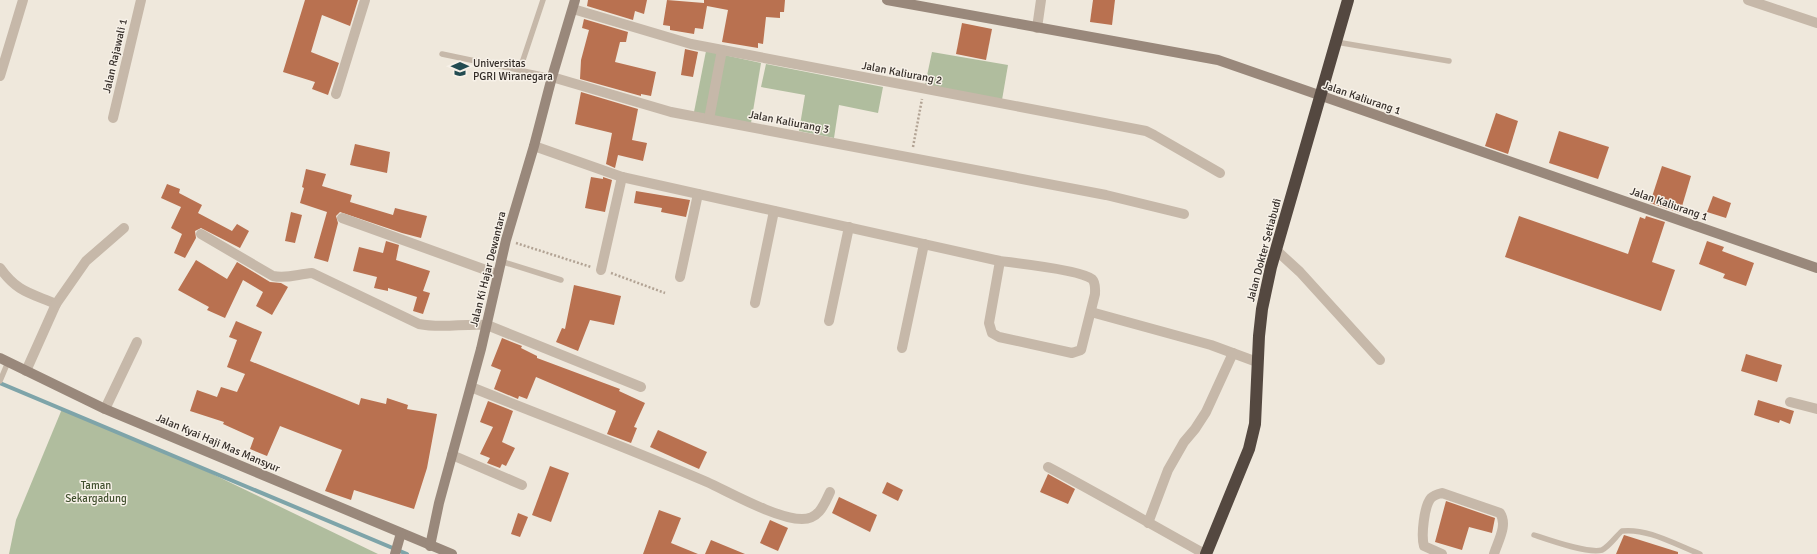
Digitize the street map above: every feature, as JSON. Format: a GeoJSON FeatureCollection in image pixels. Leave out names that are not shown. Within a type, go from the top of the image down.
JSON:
{"type":"FeatureCollection","features":[{"type":"Feature","properties":{"kind":"highway","name":"Jalan Dokter Setiabudi"},"geometry":{"type":"LineString","coordinates":[[1206,554],[1249,449],[1255,424],[1262,309],[1276,250],[1348,0]]}},
{"type":"Feature","properties":{"kind":"main road","name":"Jalan Kaliurang 1"},"geometry":{"type":"LineString","coordinates":[[887,0],[1218,60],[1817,268]]}},
{"type":"Feature","properties":{"kind":"main road","name":"Jalan Ki Hajar Dewantara"},"geometry":{"type":"LineString","coordinates":[[430,546],[452,455],[488,321],[500,261],[574,5]]}},
{"type":"Feature","properties":{"kind":"main road","name":"Jalan Kyai Haji Mas Mansyur"},"geometry":{"type":"LineString","coordinates":[[4,364],[26,371],[105,409],[400,536],[452,554]]}},
{"type":"Feature","properties":{"kind":"main road"},"geometry":{"type":"LineString","coordinates":[[395,554],[400,536]]}},
{"type":"Feature","properties":{"kind":"street"},"geometry":{"type":"LineString","coordinates":[[1,71],[23,0]]}},
{"type":"Feature","properties":{"kind":"street","name":"Jalan Rajawali 1"},"geometry":{"type":"LineString","coordinates":[[113,118],[140,0]]}},
{"type":"Feature","properties":{"kind":"street"},"geometry":{"type":"LineString","coordinates":[[336,94],[365,0]]}},
{"type":"Feature","properties":{"kind":"street"},"geometry":{"type":"LineString","coordinates":[[1037,28],[1041,0]]}},
{"type":"Feature","properties":{"kind":"street"},"geometry":{"type":"LineString","coordinates":[[1748,0],[1817,23]]}},
{"type":"Feature","properties":{"kind":"street","name":"Jalan Kaliurang 2"},"geometry":{"type":"LineString","coordinates":[[574,5],[691,44],[1146,131],[1220,173]]}},
{"type":"Feature","properties":{"kind":"street"},"geometry":{"type":"LineString","coordinates":[[709,119],[722,50]]}},
{"type":"Feature","properties":{"kind":"street","name":"Jalan Kaliurang 3"},"geometry":{"type":"LineString","coordinates":[[552,77],[671,112],[1106,195],[1184,214]]}},
{"type":"Feature","properties":{"kind":"street"},"geometry":{"type":"LineString","coordinates":[[534,146],[622,177],[1000,261],[1086,276],[1093,280],[1096,286],[1084,345],[1081,350],[1072,353],[999,337],[992,333],[989,323],[1000,261]]}},
{"type":"Feature","properties":{"kind":"street"},"geometry":{"type":"LineString","coordinates":[[601,270],[622,177]]}},
{"type":"Feature","properties":{"kind":"street"},"geometry":{"type":"LineString","coordinates":[[680,277],[698,194]]}},
{"type":"Feature","properties":{"kind":"street"},"geometry":{"type":"LineString","coordinates":[[755,303],[774,211]]}},
{"type":"Feature","properties":{"kind":"street"},"geometry":{"type":"LineString","coordinates":[[342,218],[497,274]]}},
{"type":"Feature","properties":{"kind":"street"},"geometry":{"type":"LineString","coordinates":[[829,321],[849,227]]}},
{"type":"Feature","properties":{"kind":"street"},"geometry":{"type":"LineString","coordinates":[[26,371],[56,304],[86,261],[124,228]]}},
{"type":"Feature","properties":{"kind":"street"},"geometry":{"type":"LineString","coordinates":[[201,234],[273,276],[284,279],[297,274],[312,273],[419,324],[434,327],[473,324],[488,321],[641,387]]}},
{"type":"Feature","properties":{"kind":"street"},"geometry":{"type":"LineString","coordinates":[[902,348],[924,244]]}},
{"type":"Feature","properties":{"kind":"street"},"geometry":{"type":"LineString","coordinates":[[1276,250],[1300,272],[1380,360]]}},
{"type":"Feature","properties":{"kind":"street"},"geometry":{"type":"LineString","coordinates":[[0,268],[10,282],[18,288],[56,304]]}},
{"type":"Feature","properties":{"kind":"street"},"geometry":{"type":"LineString","coordinates":[[1091,312],[1167,332],[1258,362]]}},
{"type":"Feature","properties":{"kind":"street"},"geometry":{"type":"LineString","coordinates":[[105,409],[137,342]]}},
{"type":"Feature","properties":{"kind":"street"},"geometry":{"type":"LineString","coordinates":[[1148,523],[1168,470],[1184,442],[1206,412],[1233,353]]}},
{"type":"Feature","properties":{"kind":"street"},"geometry":{"type":"LineString","coordinates":[[471,387],[706,482],[782,515],[801,519],[813,517],[820,512],[830,492]]}},
{"type":"Feature","properties":{"kind":"street"},"geometry":{"type":"LineString","coordinates":[[1790,402],[1817,409]]}},
{"type":"Feature","properties":{"kind":"street"},"geometry":{"type":"LineString","coordinates":[[452,455],[522,485]]}},
{"type":"Feature","properties":{"kind":"street"},"geometry":{"type":"LineString","coordinates":[[1048,467],[1115,502],[1148,523],[1206,554]]}},
{"type":"Feature","properties":{"kind":"street"},"geometry":{"type":"LineString","coordinates":[[1442,554],[1424,546],[1422,540],[1422,530],[1430,499],[1435,495],[1442,493],[1500,513],[1504,524],[1494,554]]}},
{"type":"Feature","properties":{"kind":"lane"},"geometry":{"type":"LineString","coordinates":[[519,72],[543,0]]}},
{"type":"Feature","properties":{"kind":"lane"},"geometry":{"type":"LineString","coordinates":[[1336,42],[1448,61]]}},
{"type":"Feature","properties":{"kind":"lane"},"geometry":{"type":"LineString","coordinates":[[442,54],[519,72],[552,77]]}},
{"type":"Feature","properties":{"kind":"lane"},"geometry":{"type":"LineString","coordinates":[[500,261],[561,280]]}},
{"type":"Feature","properties":{"kind":"lane"},"geometry":{"type":"LineString","coordinates":[[0,381],[4,364]]}},
{"type":"Feature","properties":{"kind":"lane"},"geometry":{"type":"LineString","coordinates":[[1534,535],[1582,551],[1593,552],[1605,548],[1622,531],[1637,531],[1651,534],[1700,554]]}},
{"type":"Feature","properties":{"kind":"path"},"geometry":{"type":"LineString","coordinates":[[911,158],[924,89]]}},
{"type":"Feature","properties":{"kind":"path"},"geometry":{"type":"LineString","coordinates":[[506,240],[601,270],[665,293]]}},
{"type":"Feature","properties":{"kind":"green space"},"geometry":{"type":"Polygon","coordinates":[[[706,51],[761,63],[751,123],[694,112],[706,51]]]}},
{"type":"Feature","properties":{"kind":"green space"},"geometry":{"type":"Polygon","coordinates":[[[932,52],[1008,65],[1002,100],[925,85],[932,52]]]}},
{"type":"Feature","properties":{"kind":"green space"},"geometry":{"type":"Polygon","coordinates":[[[766,64],[883,87],[878,113],[839,105],[834,138],[799,131],[805,95],[761,87],[766,64]]]}},
{"type":"Feature","properties":{"kind":"green space","name":"Taman Sekargadung"},"geometry":{"type":"Polygon","coordinates":[[[62,409],[173,455],[378,554],[9,554],[16,520],[62,409]]]}},
{"type":"Feature","properties":{"kind":"building"},"geometry":{"type":"Polygon","coordinates":[[[305,0],[358,0],[350,26],[322,15],[311,52],[339,63],[328,95],[312,89],[315,82],[283,72],[305,0]]]}},
{"type":"Feature","properties":{"kind":"building"},"geometry":{"type":"Polygon","coordinates":[[[588,0],[647,0],[644,14],[635,11],[633,20],[587,6],[588,0]]]}},
{"type":"Feature","properties":{"kind":"building"},"geometry":{"type":"Polygon","coordinates":[[[667,0],[704,3],[704,0],[785,0],[784,12],[780,12],[780,18],[766,17],[763,44],[758,43],[758,48],[722,42],[728,10],[707,6],[703,29],[695,28],[694,34],[670,30],[670,26],[663,25],[667,0]]]}},
{"type":"Feature","properties":{"kind":"building"},"geometry":{"type":"Polygon","coordinates":[[[1093,0],[1115,0],[1112,25],[1090,22],[1093,0]]]}},
{"type":"Feature","properties":{"kind":"building"},"geometry":{"type":"Polygon","coordinates":[[[584,19],[628,32],[626,42],[620,42],[615,62],[656,72],[651,96],[641,94],[641,96],[580,79],[581,60],[589,30],[582,28],[584,19]]]}},
{"type":"Feature","properties":{"kind":"building"},"geometry":{"type":"Polygon","coordinates":[[[962,23],[992,29],[986,60],[956,54],[962,23]]]}},
{"type":"Feature","properties":{"kind":"building"},"geometry":{"type":"Polygon","coordinates":[[[685,49],[698,52],[693,77],[681,75],[685,49]]]}},
{"type":"Feature","properties":{"kind":"building"},"geometry":{"type":"Polygon","coordinates":[[[581,92],[638,109],[632,140],[647,143],[643,161],[618,155],[615,168],[606,164],[612,133],[575,124],[581,92]]]}},
{"type":"Feature","properties":{"kind":"building"},"geometry":{"type":"Polygon","coordinates":[[[1496,113],[1518,121],[1508,154],[1485,146],[1496,113]]]}},
{"type":"Feature","properties":{"kind":"building"},"geometry":{"type":"Polygon","coordinates":[[[1559,131],[1609,147],[1598,179],[1549,163],[1559,131]]]}},
{"type":"Feature","properties":{"kind":"building"},"geometry":{"type":"Polygon","coordinates":[[[355,144],[390,152],[387,173],[350,165],[355,144]]]}},
{"type":"Feature","properties":{"kind":"building"},"geometry":{"type":"Polygon","coordinates":[[[1662,166],[1691,176],[1680,213],[1650,203],[1662,166]]]}},
{"type":"Feature","properties":{"kind":"building"},"geometry":{"type":"Polygon","coordinates":[[[306,169],[326,174],[322,186],[352,195],[350,202],[393,215],[395,208],[427,216],[421,238],[340,212],[336,216],[338,223],[328,262],[314,258],[327,212],[300,203],[304,188],[302,187],[306,169]]]}},
{"type":"Feature","properties":{"kind":"building"},"geometry":{"type":"Polygon","coordinates":[[[591,177],[603,179],[603,177],[612,180],[605,212],[585,208],[591,177]]]}},
{"type":"Feature","properties":{"kind":"building"},"geometry":{"type":"Polygon","coordinates":[[[167,184],[180,189],[179,193],[202,205],[198,213],[232,231],[237,224],[249,231],[240,248],[201,228],[195,231],[196,238],[185,258],[174,253],[182,234],[171,228],[181,207],[161,198],[167,184]]]}},
{"type":"Feature","properties":{"kind":"building"},"geometry":{"type":"Polygon","coordinates":[[[636,191],[690,200],[686,217],[661,212],[662,208],[634,203],[636,191]]]}},
{"type":"Feature","properties":{"kind":"building"},"geometry":{"type":"Polygon","coordinates":[[[1713,196],[1731,203],[1726,218],[1707,212],[1713,196]]]}},
{"type":"Feature","properties":{"kind":"building"},"geometry":{"type":"Polygon","coordinates":[[[291,212],[302,215],[295,243],[285,241],[291,212]]]}},
{"type":"Feature","properties":{"kind":"building"},"geometry":{"type":"Polygon","coordinates":[[[1519,216],[1628,254],[1640,217],[1645,219],[1646,216],[1665,222],[1652,262],[1675,270],[1661,311],[1505,257],[1519,216]]]}},
{"type":"Feature","properties":{"kind":"building"},"geometry":{"type":"Polygon","coordinates":[[[386,241],[399,245],[396,260],[430,271],[423,291],[430,293],[423,314],[413,311],[417,297],[388,288],[388,291],[374,288],[377,277],[353,271],[359,247],[383,253],[386,241]]]}},
{"type":"Feature","properties":{"kind":"building"},"geometry":{"type":"Polygon","coordinates":[[[1707,241],[1724,247],[1722,251],[1754,263],[1746,286],[1723,278],[1725,274],[1699,264],[1707,241]]]}},
{"type":"Feature","properties":{"kind":"building"},"geometry":{"type":"Polygon","coordinates":[[[196,260],[227,279],[237,262],[270,282],[281,283],[288,287],[272,315],[256,306],[263,292],[243,280],[225,318],[207,310],[209,307],[178,290],[196,260]]]}},
{"type":"Feature","properties":{"kind":"building"},"geometry":{"type":"Polygon","coordinates":[[[574,285],[621,296],[614,325],[590,320],[578,351],[556,342],[562,328],[565,329],[574,285]]]}},
{"type":"Feature","properties":{"kind":"building"},"geometry":{"type":"Polygon","coordinates":[[[236,321],[262,332],[250,361],[359,405],[361,398],[386,404],[387,398],[408,405],[407,409],[437,414],[427,468],[414,509],[354,490],[351,500],[325,491],[342,450],[280,426],[267,456],[250,449],[254,438],[223,424],[224,422],[190,411],[197,390],[217,397],[221,387],[237,392],[245,374],[227,367],[237,340],[229,337],[236,321]]]}},
{"type":"Feature","properties":{"kind":"building"},"geometry":{"type":"Polygon","coordinates":[[[502,338],[522,346],[521,348],[537,356],[537,358],[620,389],[619,391],[645,403],[634,427],[637,428],[631,443],[607,434],[616,411],[536,377],[527,399],[519,396],[518,399],[494,389],[501,370],[491,366],[502,338]]]}},
{"type":"Feature","properties":{"kind":"building"},"geometry":{"type":"Polygon","coordinates":[[[1746,354],[1782,365],[1777,382],[1741,371],[1746,354]]]}},
{"type":"Feature","properties":{"kind":"building"},"geometry":{"type":"Polygon","coordinates":[[[1758,400],[1794,411],[1790,424],[1780,420],[1779,423],[1754,415],[1758,400]]]}},
{"type":"Feature","properties":{"kind":"building"},"geometry":{"type":"Polygon","coordinates":[[[488,401],[513,411],[502,442],[515,448],[506,466],[502,464],[500,468],[487,463],[490,458],[480,454],[493,427],[480,422],[488,401]]]}},
{"type":"Feature","properties":{"kind":"building"},"geometry":{"type":"Polygon","coordinates":[[[658,430],[707,452],[699,469],[650,447],[658,430]]]}},
{"type":"Feature","properties":{"kind":"building"},"geometry":{"type":"Polygon","coordinates":[[[550,466],[569,473],[551,522],[532,515],[550,466]]]}},
{"type":"Feature","properties":{"kind":"building"},"geometry":{"type":"Polygon","coordinates":[[[1048,474],[1075,489],[1068,504],[1040,492],[1048,474]]]}},
{"type":"Feature","properties":{"kind":"building"},"geometry":{"type":"Polygon","coordinates":[[[887,482],[903,490],[898,501],[882,493],[887,482]]]}},
{"type":"Feature","properties":{"kind":"building"},"geometry":{"type":"Polygon","coordinates":[[[839,497],[877,515],[870,532],[832,513],[839,497]]]}},
{"type":"Feature","properties":{"kind":"building"},"geometry":{"type":"Polygon","coordinates":[[[1446,501],[1495,518],[1492,533],[1469,527],[1462,550],[1435,542],[1446,501]]]}},
{"type":"Feature","properties":{"kind":"building"},"geometry":{"type":"Polygon","coordinates":[[[659,510],[681,518],[671,543],[698,554],[643,554],[659,510]]]}},
{"type":"Feature","properties":{"kind":"building"},"geometry":{"type":"Polygon","coordinates":[[[518,513],[528,517],[520,537],[511,534],[518,513]]]}},
{"type":"Feature","properties":{"kind":"building"},"geometry":{"type":"Polygon","coordinates":[[[770,520],[788,528],[778,551],[760,543],[770,520]]]}},
{"type":"Feature","properties":{"kind":"building"},"geometry":{"type":"Polygon","coordinates":[[[1624,535],[1678,552],[1678,554],[1616,554],[1624,535]]]}},
{"type":"Feature","properties":{"kind":"building"},"geometry":{"type":"Polygon","coordinates":[[[711,540],[745,554],[705,554],[711,540]]]}},
{"type":"Feature","properties":{"kind":"waterway"},"geometry":{"type":"LineString","coordinates":[[0,383],[407,554]]}},
{"type":"Feature","properties":{"kind":"place","name":"Universitas PGRI Wiranegara"},"geometry":{"type":"Point","coordinates":[460,69]}}]}
